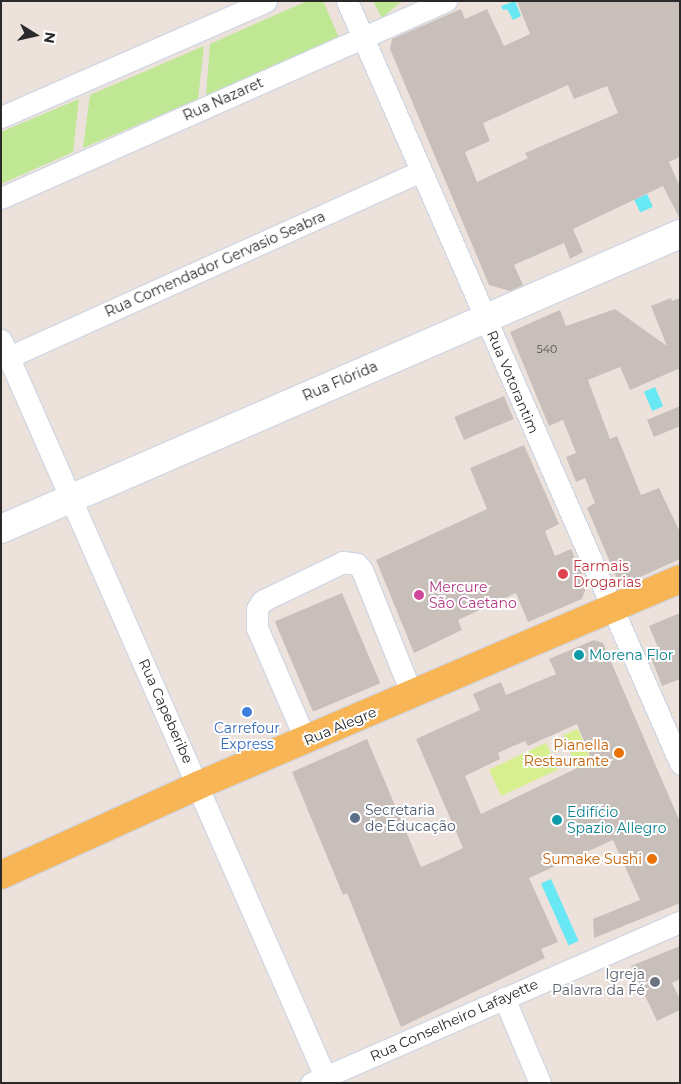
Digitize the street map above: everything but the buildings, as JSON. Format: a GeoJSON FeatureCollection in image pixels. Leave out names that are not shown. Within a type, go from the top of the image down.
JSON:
{"type":"FeatureCollection","features":[{"type":"Feature","properties":{"kind":"main road","name":"Rua Alegre"},"geometry":{"type":"LineString","coordinates":[[1,875],[199,785],[306,741],[680,579]]}},
{"type":"Feature","properties":{"kind":"street"},"geometry":{"type":"LineString","coordinates":[[1,117],[266,1]]}},
{"type":"Feature","properties":{"kind":"street","name":"Rua Votorantim"},"geometry":{"type":"LineString","coordinates":[[346,1],[364,37],[610,610],[680,763]]}},
{"type":"Feature","properties":{"kind":"street","name":"Rua Nazaret"},"geometry":{"type":"LineString","coordinates":[[1,198],[446,1]]}},
{"type":"Feature","properties":{"kind":"street","name":"Rua Comendador Gervasio Seabra"},"geometry":{"type":"LineString","coordinates":[[5,349],[421,171]]}},
{"type":"Feature","properties":{"kind":"street","name":"Rua Flórida"},"geometry":{"type":"LineString","coordinates":[[1,529],[680,234]]}},
{"type":"Feature","properties":{"kind":"street","name":"Rua Capeberibe"},"geometry":{"type":"LineString","coordinates":[[5,349],[199,785],[321,1081]]}},
{"type":"Feature","properties":{"kind":"street"},"geometry":{"type":"LineString","coordinates":[[306,741],[257,628],[257,609],[262,601],[343,562],[357,564],[362,570],[412,695]]}},
{"type":"Feature","properties":{"kind":"street","name":"Rua Conselheiro Lafayette"},"geometry":{"type":"LineString","coordinates":[[321,1081],[504,998],[680,922]]}},
{"type":"Feature","properties":{"kind":"street"},"geometry":{"type":"LineString","coordinates":[[504,998],[540,1083]]}},
{"type":"Feature","properties":{"kind":"green space"},"geometry":{"type":"Polygon","coordinates":[[[307,1],[323,1],[340,40],[206,97],[210,44],[307,1]]]}},
{"type":"Feature","properties":{"kind":"green space"},"geometry":{"type":"Polygon","coordinates":[[[373,1],[402,1],[382,18],[373,1]]]}},
{"type":"Feature","properties":{"kind":"green space"},"geometry":{"type":"Polygon","coordinates":[[[204,46],[198,99],[83,148],[90,95],[204,46]]]}},
{"type":"Feature","properties":{"kind":"green space"},"geometry":{"type":"Polygon","coordinates":[[[79,99],[73,152],[1,184],[1,132],[79,99]]]}},
{"type":"Feature","properties":{"kind":"green space"},"geometry":{"type":"Polygon","coordinates":[[[578,729],[596,774],[581,779],[563,735],[578,729]]]}},
{"type":"Feature","properties":{"kind":"green space"},"geometry":{"type":"Polygon","coordinates":[[[546,743],[558,769],[501,796],[489,770],[546,743]]]}},
{"type":"Feature","properties":{"kind":"water"},"geometry":{"type":"Polygon","coordinates":[[[515,1],[521,16],[513,20],[507,9],[503,10],[501,6],[515,1]]]}},
{"type":"Feature","properties":{"kind":"water"},"geometry":{"type":"Polygon","coordinates":[[[647,194],[653,207],[640,213],[634,200],[647,194]]]}},
{"type":"Feature","properties":{"kind":"water"},"geometry":{"type":"Polygon","coordinates":[[[655,387],[663,406],[652,411],[644,392],[655,387]]]}},
{"type":"Feature","properties":{"kind":"water"},"geometry":{"type":"Polygon","coordinates":[[[551,879],[579,941],[569,946],[541,883],[551,879]]]}},
{"type":"Feature","properties":{"kind":"place","name":"Farmais Drogarias"},"geometry":{"type":"Point","coordinates":[563,574]}},
{"type":"Feature","properties":{"kind":"place","name":"Mercure São Caetano"},"geometry":{"type":"Point","coordinates":[419,595]}},
{"type":"Feature","properties":{"kind":"place","name":"Morena Flor"},"geometry":{"type":"Point","coordinates":[579,655]}},
{"type":"Feature","properties":{"kind":"place","name":"Carrefour Express"},"geometry":{"type":"Point","coordinates":[247,712]}},
{"type":"Feature","properties":{"kind":"place","name":"Pianella Restaurante"},"geometry":{"type":"Point","coordinates":[619,753]}},
{"type":"Feature","properties":{"kind":"place","name":"Secretaria de Educação"},"geometry":{"type":"Point","coordinates":[355,818]}},
{"type":"Feature","properties":{"kind":"place","name":"Edifício Spazio Allegro"},"geometry":{"type":"Point","coordinates":[557,820]}},
{"type":"Feature","properties":{"kind":"place","name":"Sumake Sushi"},"geometry":{"type":"Point","coordinates":[652,859]}},
{"type":"Feature","properties":{"kind":"place","name":"Igreja Palavra da Fé"},"geometry":{"type":"Point","coordinates":[655,982]}}]}
